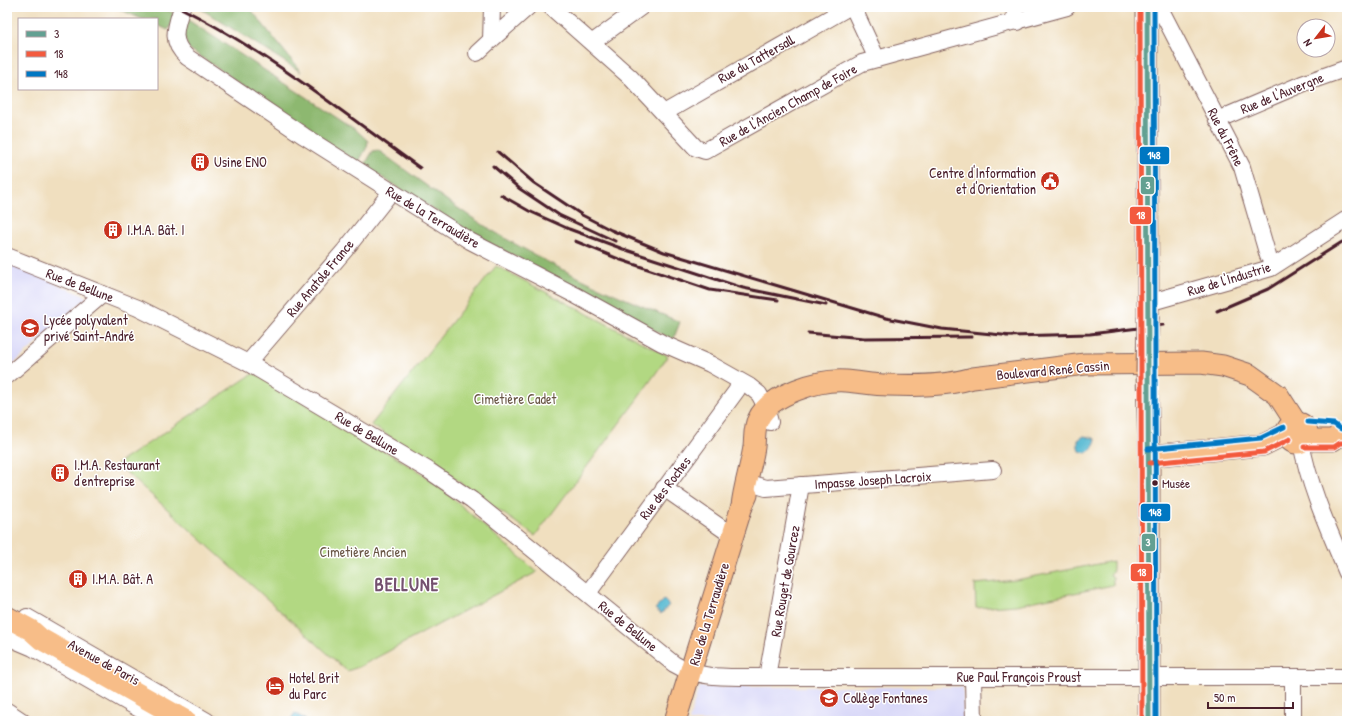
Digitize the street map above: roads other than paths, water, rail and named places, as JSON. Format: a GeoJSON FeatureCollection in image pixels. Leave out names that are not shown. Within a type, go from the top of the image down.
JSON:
{"type":"FeatureCollection","features":[{"type":"Feature","properties":{"kind":"main road"},"geometry":{"type":"LineString","coordinates":[[1147,7],[1149,721]]}},
{"type":"Feature","properties":{"kind":"main road","name":"Boulevard René Cassin"},"geometry":{"type":"LineString","coordinates":[[764,416],[782,396],[831,381],[845,380],[876,385],[920,385],[962,381],[973,378],[1085,364],[1202,363],[1223,366],[1250,375],[1271,391],[1297,434]]}},
{"type":"Feature","properties":{"kind":"main road","name":"Rue de la Terraudière"},"geometry":{"type":"LineString","coordinates":[[675,721],[742,506],[753,484],[763,457],[764,416]]}},
{"type":"Feature","properties":{"kind":"main road","name":"Rue de la Terraudière"},"geometry":{"type":"LineString","coordinates":[[742,506],[743,490],[754,446],[764,416]]}},
{"type":"Feature","properties":{"kind":"main road"},"geometry":{"type":"LineString","coordinates":[[1149,456],[1263,445],[1297,434],[1333,440],[1343,436]]}},
{"type":"Feature","properties":{"kind":"main road","name":"Avenue de Paris"},"geometry":{"type":"LineString","coordinates":[[7,617],[31,630],[41,639]]}},
{"type":"Feature","properties":{"kind":"main road","name":"Avenue de Paris"},"geometry":{"type":"LineString","coordinates":[[7,624],[28,636],[41,639],[199,720]]}},
{"type":"Feature","properties":{"kind":"street","name":"Rue de la Terraudière"},"geometry":{"type":"LineString","coordinates":[[182,7],[175,39],[180,51],[187,57],[391,192],[470,241],[575,294],[662,343],[710,364],[739,381],[759,394],[764,416]]}},
{"type":"Feature","properties":{"kind":"street"},"geometry":{"type":"LineString","coordinates":[[491,40],[492,7]]}},
{"type":"Feature","properties":{"kind":"street"},"geometry":{"type":"LineString","coordinates":[[477,52],[528,7]]}},
{"type":"Feature","properties":{"kind":"street","name":"Rue de l'Ancien Champ de Foire"},"geometry":{"type":"LineString","coordinates":[[551,7],[593,42],[630,76],[696,148],[705,151],[761,121],[849,69],[1015,14],[1067,7]]}},
{"type":"Feature","properties":{"kind":"street"},"geometry":{"type":"LineString","coordinates":[[593,42],[641,7]]}},
{"type":"Feature","properties":{"kind":"street","name":"Rue du Tattersall"},"geometry":{"type":"LineString","coordinates":[[664,113],[849,7]]}},
{"type":"Feature","properties":{"kind":"street"},"geometry":{"type":"LineString","coordinates":[[854,7],[877,59]]}},
{"type":"Feature","properties":{"kind":"street","name":"Rue du Frêne"},"geometry":{"type":"LineString","coordinates":[[1157,7],[1169,25],[1242,167],[1268,256]]}},
{"type":"Feature","properties":{"kind":"street"},"geometry":{"type":"LineString","coordinates":[[1148,30],[1169,25]]}},
{"type":"Feature","properties":{"kind":"street","name":"Rue de l'Auvergne"},"geometry":{"type":"LineString","coordinates":[[1217,120],[1302,84],[1347,68]]}},
{"type":"Feature","properties":{"kind":"street","name":"Rue Anatole France"},"geometry":{"type":"LineString","coordinates":[[248,363],[345,250],[391,192]]}},
{"type":"Feature","properties":{"kind":"street","name":"Rue de l'Industrie"},"geometry":{"type":"LineString","coordinates":[[1148,310],[1271,268],[1347,219]]}},
{"type":"Feature","properties":{"kind":"street","name":"Rue de Bellune"},"geometry":{"type":"LineString","coordinates":[[7,256],[138,308],[248,363],[428,470],[472,500],[674,664],[691,672]]}},
{"type":"Feature","properties":{"kind":"street"},"geometry":{"type":"LineString","coordinates":[[7,376],[103,294]]}},
{"type":"Feature","properties":{"kind":"street","name":"Rue des Roches"},"geometry":{"type":"LineString","coordinates":[[588,593],[737,390],[739,381]]}},
{"type":"Feature","properties":{"kind":"street"},"geometry":{"type":"LineString","coordinates":[[1297,434],[1327,528],[1347,572]]}},
{"type":"Feature","properties":{"kind":"street","name":"Impasse Joseph Lacroix"},"geometry":{"type":"LineString","coordinates":[[753,484],[766,488],[993,470]]}},
{"type":"Feature","properties":{"kind":"street","name":"Rue Rouget de Gourcez"},"geometry":{"type":"LineString","coordinates":[[767,677],[801,485]]}},
{"type":"Feature","properties":{"kind":"street"},"geometry":{"type":"LineString","coordinates":[[664,488],[732,536]]}},
{"type":"Feature","properties":{"kind":"street","name":"Avenue de Paris"},"geometry":{"type":"LineString","coordinates":[[7,607],[23,614],[199,720]]}},
{"type":"Feature","properties":{"kind":"street","name":"Avenue de Paris"},"geometry":{"type":"LineString","coordinates":[[7,637],[33,648],[160,721]]}},
{"type":"Feature","properties":{"kind":"street","name":"Rue Paul François Proust"},"geometry":{"type":"LineString","coordinates":[[691,672],[713,677],[1347,677]]}},
{"type":"Feature","properties":{"kind":"street"},"geometry":{"type":"LineString","coordinates":[[1293,676],[1294,721]]}},
{"type":"Feature","properties":{"kind":"street"},"geometry":{"type":"LineString","coordinates":[[973,677],[974,721]]}},
{"type":"Feature","properties":{"kind":"street"},"geometry":{"type":"LineString","coordinates":[[7,712],[22,721]]}},
{"type":"Feature","properties":{"kind":"water"},"geometry":{"type":"Polygon","coordinates":[[[1084,436],[1094,438],[1096,440],[1092,449],[1086,453],[1080,451],[1078,447],[1078,440],[1084,436]]]}},
{"type":"Feature","properties":{"kind":"water"},"geometry":{"type":"Polygon","coordinates":[[[664,600],[669,605],[661,614],[655,609],[664,600]]]}},
{"type":"Feature","properties":{"kind":"water"},"geometry":{"type":"Polygon","coordinates":[[[295,713],[306,720],[290,720],[295,713]]]}},
{"type":"Feature","properties":{"kind":"railway"},"geometry":{"type":"LineString","coordinates":[[179,7],[242,42],[272,62],[420,168]]}},
{"type":"Feature","properties":{"kind":"railway"},"geometry":{"type":"LineString","coordinates":[[498,152],[534,183],[582,215],[611,230],[664,252],[886,318],[942,329],[1012,336]]}},
{"type":"Feature","properties":{"kind":"railway"},"geometry":{"type":"LineString","coordinates":[[493,166],[520,189],[559,215],[615,241]]}},
{"type":"Feature","properties":{"kind":"railway"},"geometry":{"type":"LineString","coordinates":[[501,195],[529,211],[569,229],[623,249],[743,288],[826,305]]}},
{"type":"Feature","properties":{"kind":"railway"},"geometry":{"type":"LineString","coordinates":[[575,241],[621,260],[710,290],[778,300]]}},
{"type":"Feature","properties":{"kind":"railway"},"geometry":{"type":"LineString","coordinates":[[1217,311],[1268,289],[1342,242]]}},
{"type":"Feature","properties":{"kind":"railway"},"geometry":{"type":"LineString","coordinates":[[1006,336],[1090,334],[1163,325]]}},
{"type":"Feature","properties":{"kind":"railway"},"geometry":{"type":"LineString","coordinates":[[808,333],[864,338],[972,337]]}},
{"type":"Feature","properties":{"kind":"place","name":"Usine ENO"},"geometry":{"type":"Point","coordinates":[200,162]}},
{"type":"Feature","properties":{"kind":"place","name":"Centre d'Information et d'Orientation"},"geometry":{"type":"Point","coordinates":[1050,181]}},
{"type":"Feature","properties":{"kind":"place","name":"I.M.A. Bât. I"},"geometry":{"type":"Point","coordinates":[113,230]}},
{"type":"Feature","properties":{"kind":"place","name":"Lycée polyvalent privé Saint-André"},"geometry":{"type":"Point","coordinates":[30,328]}},
{"type":"Feature","properties":{"kind":"place","name":"I.M.A. Restaurant d'entreprise"},"geometry":{"type":"Point","coordinates":[60,473]}},
{"type":"Feature","properties":{"kind":"place","name":"Musée"},"geometry":{"type":"Point","coordinates":[1155,483]}},
{"type":"Feature","properties":{"kind":"place","name":"I.M.A. Bât. A"},"geometry":{"type":"Point","coordinates":[78,579]}},
{"type":"Feature","properties":{"kind":"place","name":"Hotel Brit du Parc"},"geometry":{"type":"Point","coordinates":[275,686]}},
{"type":"Feature","properties":{"kind":"place","name":"Collège Fontanes"},"geometry":{"type":"Point","coordinates":[829,698]}},
{"type":"Feature","properties":{"kind":"district","name":"BELLUNE"},"geometry":{"type":"Point","coordinates":[407,585]}},
{"type":"Feature","properties":{"kind":"park label","name":"Cimetière Cadet"},"geometry":{"type":"Point","coordinates":[515,399]}},
{"type":"Feature","properties":{"kind":"park label","name":"Cimetière Ancien"},"geometry":{"type":"Point","coordinates":[363,552]}}]}
